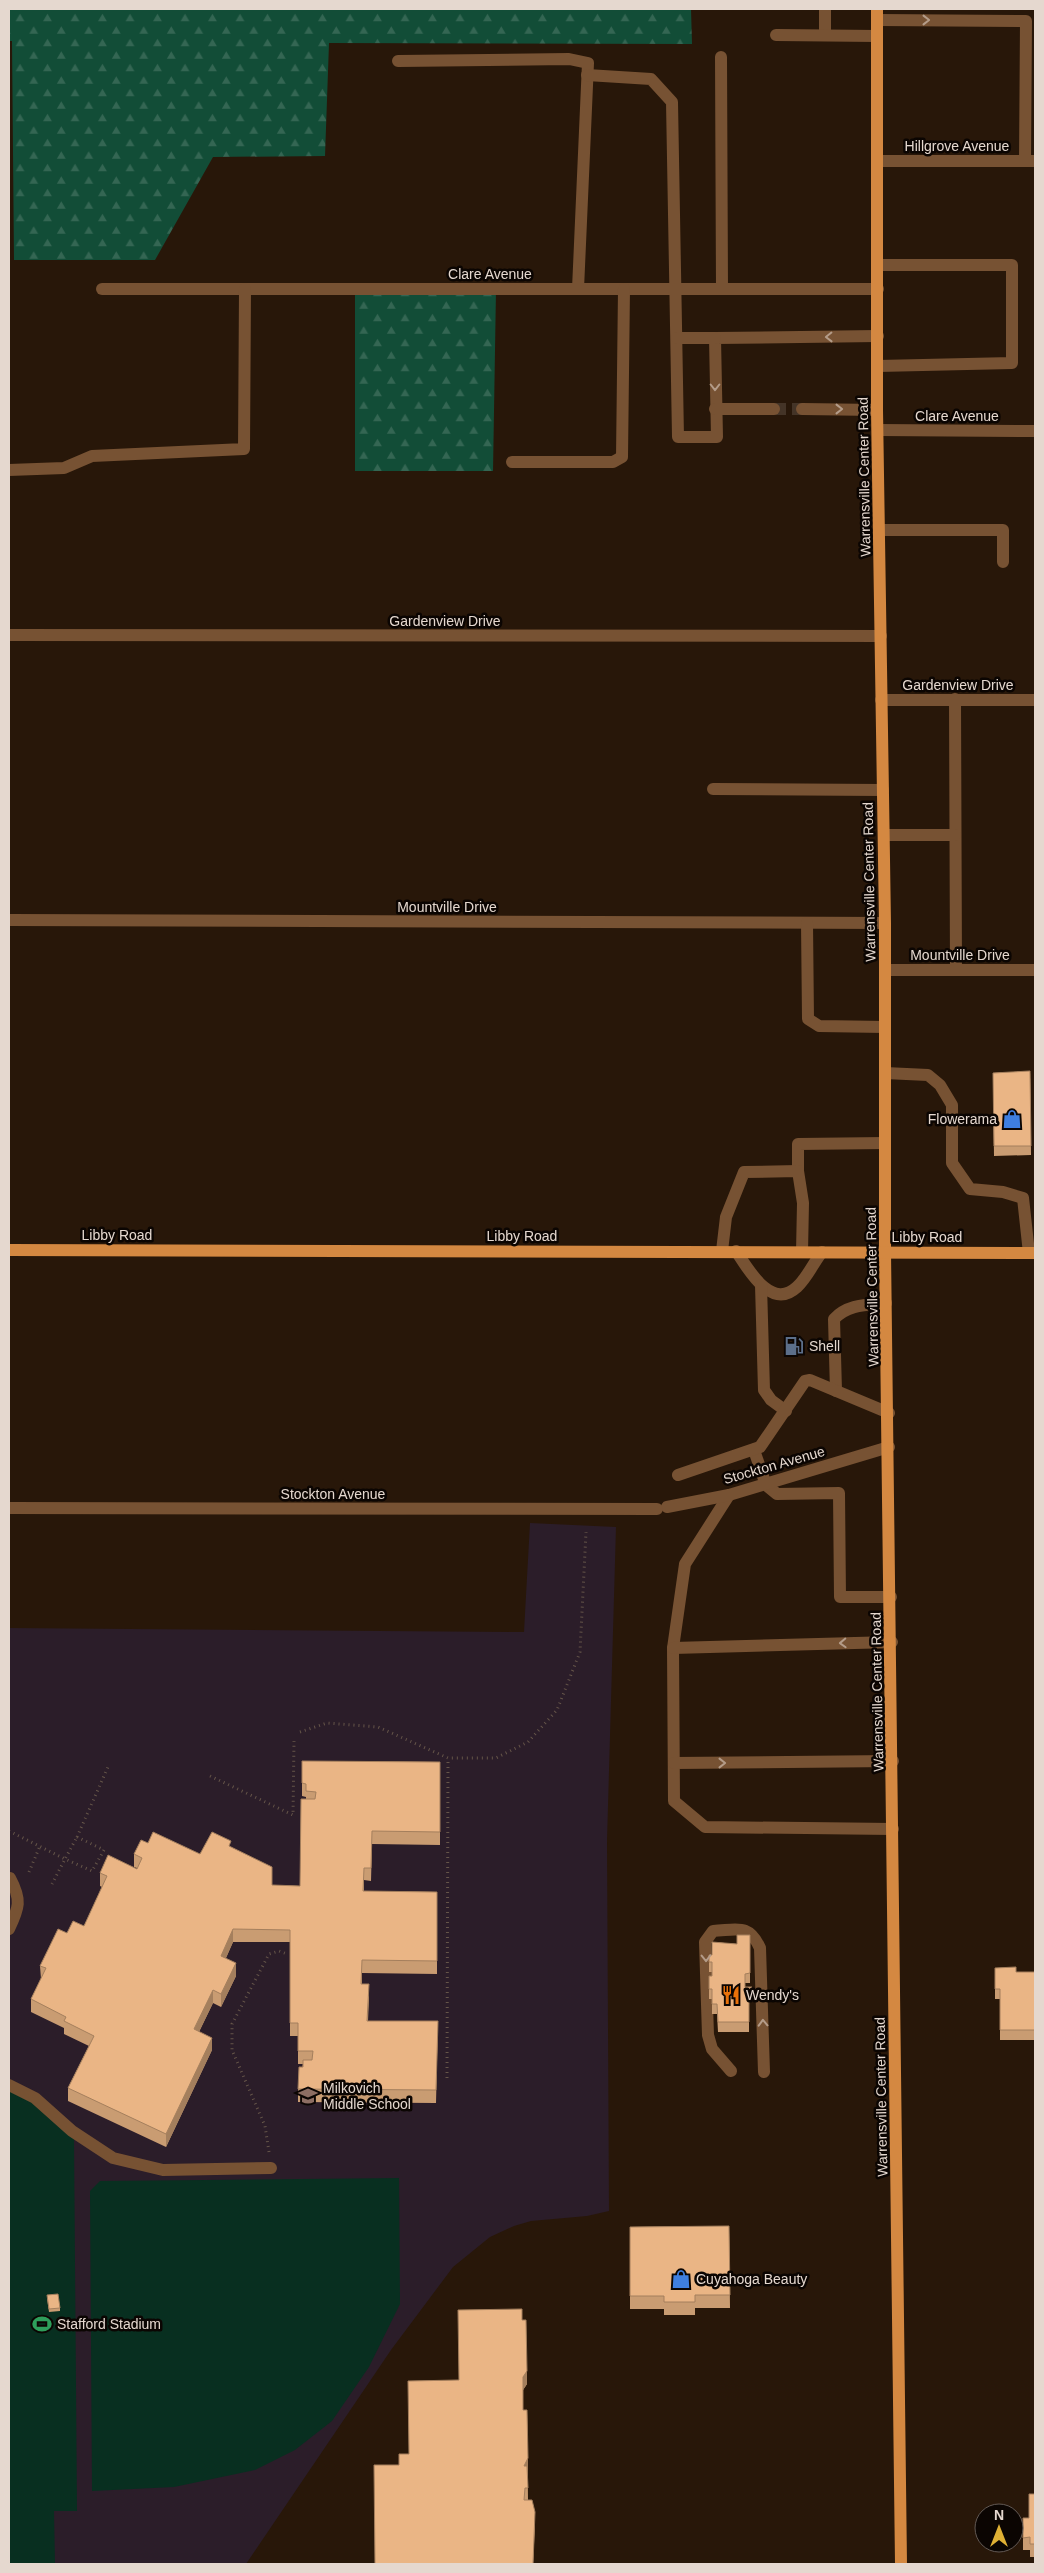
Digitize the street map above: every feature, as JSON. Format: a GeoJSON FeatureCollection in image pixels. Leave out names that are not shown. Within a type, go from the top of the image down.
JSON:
{"type":"FeatureCollection","features":[{"type":"Feature","properties":{"kind":"main road","name":"Warrensville Center Road"},"geometry":{"type":"LineString","coordinates":[[878,14],[877,410],[886,923],[886,1303],[892,1642],[901,2564]]}},
{"type":"Feature","properties":{"kind":"main road","name":"Libby Road"},"geometry":{"type":"LineString","coordinates":[[9,1250],[1032,1252]]}},
{"type":"Feature","properties":{"kind":"street"},"geometry":{"type":"LineString","coordinates":[[825,9],[825,35]]}},
{"type":"Feature","properties":{"kind":"street"},"geometry":{"type":"LineString","coordinates":[[878,14],[1026,21],[1030,162]]}},
{"type":"Feature","properties":{"kind":"street"},"geometry":{"type":"LineString","coordinates":[[776,35],[877,36]]}},
{"type":"Feature","properties":{"kind":"street"},"geometry":{"type":"LineString","coordinates":[[721,57],[722,290]]}},
{"type":"Feature","properties":{"kind":"street"},"geometry":{"type":"LineString","coordinates":[[398,61],[570,59],[588,63],[578,290]]}},
{"type":"Feature","properties":{"kind":"street"},"geometry":{"type":"LineString","coordinates":[[587,75],[651,79],[672,102],[678,437],[717,437],[715,409],[716,338]]}},
{"type":"Feature","properties":{"kind":"street","name":"Hillgrove Avenue"},"geometry":{"type":"LineString","coordinates":[[878,161],[1030,162]]}},
{"type":"Feature","properties":{"kind":"street"},"geometry":{"type":"LineString","coordinates":[[878,265],[1012,265],[1012,363],[878,366]]}},
{"type":"Feature","properties":{"kind":"street","name":"Clare Avenue"},"geometry":{"type":"LineString","coordinates":[[102,290],[878,290]]}},
{"type":"Feature","properties":{"kind":"street"},"geometry":{"type":"LineString","coordinates":[[9,470],[64,468],[92,456],[244,448],[245,290]]}},
{"type":"Feature","properties":{"kind":"street"},"geometry":{"type":"LineString","coordinates":[[512,462],[613,462],[622,457],[624,290]]}},
{"type":"Feature","properties":{"kind":"street"},"geometry":{"type":"LineString","coordinates":[[677,338],[878,336]]}},
{"type":"Feature","properties":{"kind":"street"},"geometry":{"type":"LineString","coordinates":[[715,409],[774,409]]}},
{"type":"Feature","properties":{"kind":"street"},"geometry":{"type":"LineString","coordinates":[[802,409],[877,410]]}},
{"type":"Feature","properties":{"kind":"street","name":"Clare Avenue"},"geometry":{"type":"LineString","coordinates":[[878,430],[1035,431]]}},
{"type":"Feature","properties":{"kind":"street"},"geometry":{"type":"LineString","coordinates":[[879,530],[1003,530],[1003,562]]}},
{"type":"Feature","properties":{"kind":"street","name":"Gardenview Drive"},"geometry":{"type":"LineString","coordinates":[[9,636],[881,636]]}},
{"type":"Feature","properties":{"kind":"street"},"geometry":{"type":"LineString","coordinates":[[955,699],[956,970]]}},
{"type":"Feature","properties":{"kind":"street","name":"Gardenview Drive"},"geometry":{"type":"LineString","coordinates":[[881,700],[1035,700]]}},
{"type":"Feature","properties":{"kind":"street"},"geometry":{"type":"LineString","coordinates":[[713,789],[883,790]]}},
{"type":"Feature","properties":{"kind":"street"},"geometry":{"type":"LineString","coordinates":[[884,835],[955,835]]}},
{"type":"Feature","properties":{"kind":"street","name":"Mountville Drive"},"geometry":{"type":"LineString","coordinates":[[9,920],[886,923]]}},
{"type":"Feature","properties":{"kind":"street"},"geometry":{"type":"LineString","coordinates":[[807,923],[808,1019],[819,1026],[886,1027]]}},
{"type":"Feature","properties":{"kind":"street","name":"Mountville Drive"},"geometry":{"type":"LineString","coordinates":[[886,970],[1035,970]]}},
{"type":"Feature","properties":{"kind":"street"},"geometry":{"type":"LineString","coordinates":[[886,1074],[928,1076],[940,1085],[952,1105],[952,1163],[970,1188],[1003,1192],[1023,1198],[1032,1252]]}},
{"type":"Feature","properties":{"kind":"street"},"geometry":{"type":"LineString","coordinates":[[802,1252],[803,1203],[798,1171],[798,1144],[886,1143]]}},
{"type":"Feature","properties":{"kind":"street"},"geometry":{"type":"LineString","coordinates":[[722,1251],[726,1217],[744,1172],[798,1171]]}},
{"type":"Feature","properties":{"kind":"street"},"geometry":{"type":"LineString","coordinates":[[736,1251],[761,1285],[770,1292],[780,1294],[798,1286],[822,1252]]}},
{"type":"Feature","properties":{"kind":"street"},"geometry":{"type":"LineString","coordinates":[[761,1285],[764,1390],[771,1400],[786,1411]]}},
{"type":"Feature","properties":{"kind":"street"},"geometry":{"type":"LineString","coordinates":[[836,1391],[834,1319],[840,1313],[852,1307],[886,1303]]}},
{"type":"Feature","properties":{"kind":"street"},"geometry":{"type":"LineString","coordinates":[[678,1475],[754,1450],[765,1442],[805,1381],[810,1380],[889,1413]]}},
{"type":"Feature","properties":{"kind":"street","name":"Stockton Avenue"},"geometry":{"type":"LineString","coordinates":[[9,1508],[662,1508],[729,1495],[766,1485],[889,1446]]}},
{"type":"Feature","properties":{"kind":"street"},"geometry":{"type":"LineString","coordinates":[[754,1450],[766,1485],[777,1494],[839,1492],[840,1598],[891,1597]]}},
{"type":"Feature","properties":{"kind":"street"},"geometry":{"type":"LineString","coordinates":[[729,1495],[685,1564],[674,1648],[674,1801],[705,1827],[893,1829]]}},
{"type":"Feature","properties":{"kind":"street"},"geometry":{"type":"LineString","coordinates":[[674,1648],[892,1642]]}},
{"type":"Feature","properties":{"kind":"street"},"geometry":{"type":"LineString","coordinates":[[674,1763],[893,1761]]}},
{"type":"Feature","properties":{"kind":"street"},"geometry":{"type":"LineString","coordinates":[[9,1930],[16,1913],[18,1893],[10,1878]]}},
{"type":"Feature","properties":{"kind":"street"},"geometry":{"type":"LineString","coordinates":[[731,2071],[712,2049],[708,2035],[705,1942],[713,1931],[746,1929],[754,1934],[760,1948],[764,2072]]}},
{"type":"Feature","properties":{"kind":"street"},"geometry":{"type":"LineString","coordinates":[[9,2084],[35,2098],[72,2131],[113,2158],[163,2170],[271,2168]]}},
{"type":"Feature","properties":{"kind":"path"},"geometry":{"type":"LineString","coordinates":[[300,1732],[327,1723],[378,1728],[448,1758],[496,1758],[528,1742],[557,1710],[580,1652],[586,1532]]}},
{"type":"Feature","properties":{"kind":"path"},"geometry":{"type":"LineString","coordinates":[[210,1776],[293,1815],[294,1741]]}},
{"type":"Feature","properties":{"kind":"path"},"geometry":{"type":"LineString","coordinates":[[447,2078],[448,1758]]}},
{"type":"Feature","properties":{"kind":"path"},"geometry":{"type":"LineString","coordinates":[[52,1884],[77,1837],[108,1767]]}},
{"type":"Feature","properties":{"kind":"path"},"geometry":{"type":"LineString","coordinates":[[9,1831],[92,1871],[104,1850],[77,1837]]}},
{"type":"Feature","properties":{"kind":"path"},"geometry":{"type":"LineString","coordinates":[[29,1872],[40,1846]]}},
{"type":"Feature","properties":{"kind":"path"},"geometry":{"type":"LineString","coordinates":[[271,2168],[266,2126],[232,2050],[232,2024],[269,1954],[280,1951],[287,1954]]}},
{"type":"Feature","properties":{"kind":"shaded area","name":"Milkovich Middle School"},"geometry":{"type":"Polygon","coordinates":[[[530,1523],[616,1527],[607,1841],[609,2211],[587,2216],[531,2221],[514,2226],[490,2237],[453,2267],[391,2350],[246,2564],[9,2564],[9,1628],[524,1632],[530,1523]]]}},
{"type":"Feature","properties":{"kind":"green space"},"geometry":{"type":"Polygon","coordinates":[[[9,9],[691,9],[692,44],[329,43],[325,156],[213,157],[155,260],[14,260],[12,41],[9,41],[9,9]]]}},
{"type":"Feature","properties":{"kind":"green space"},"geometry":{"type":"Polygon","coordinates":[[[355,289],[496,289],[493,471],[355,471],[355,289]]]}},
{"type":"Feature","properties":{"kind":"green space","name":"Stafford Stadium"},"geometry":{"type":"Polygon","coordinates":[[[9,2086],[19,2091],[74,2138],[77,2511],[54,2511],[55,2564],[9,2564],[9,2086]]]}},
{"type":"Feature","properties":{"kind":"green space"},"geometry":{"type":"Polygon","coordinates":[[[399,2178],[400,2304],[369,2367],[332,2421],[295,2450],[255,2470],[174,2487],[92,2491],[90,2191],[100,2181],[399,2178]]]}},
{"type":"Feature","properties":{"kind":"building","name":"Flowerama"},"geometry":{"type":"Polygon","coordinates":[[[1030,1071],[1031,1146],[994,1146],[993,1073],[1030,1071]]]}},
{"type":"Feature","properties":{"kind":"building"},"geometry":{"type":"Polygon","coordinates":[[[302,1761],[440,1762],[440,1832],[372,1831],[371,1868],[364,1868],[363,1891],[437,1892],[437,1961],[362,1960],[361,1984],[369,1984],[367,2021],[438,2021],[436,2090],[298,2089],[299,2067],[303,2067],[303,2060],[312,2060],[313,2051],[298,2051],[298,2023],[290,2023],[290,1930],[233,1929],[221,1956],[236,1963],[221,1994],[213,1990],[194,2029],[212,2038],[166,2134],[68,2088],[94,2036],[64,2021],[66,2017],[31,1999],[46,1968],[40,1966],[58,1929],[67,1933],[73,1921],[84,1926],[107,1876],[100,1873],[108,1855],[137,1869],[142,1858],[134,1854],[141,1840],[148,1843],[153,1832],[200,1854],[212,1832],[231,1841],[229,1846],[272,1867],[272,1885],[300,1886],[301,1799],[315,1799],[316,1792],[306,1791],[306,1784],[302,1783],[302,1761]]]}},
{"type":"Feature","properties":{"kind":"building"},"geometry":{"type":"Polygon","coordinates":[[[737,1935],[750,1935],[750,1973],[745,1974],[745,1987],[752,1987],[749,1990],[749,2022],[718,2022],[717,2004],[712,2004],[712,1989],[709,1989],[709,1976],[712,1976],[712,1962],[709,1962],[709,1955],[712,1955],[712,1942],[737,1944],[737,1935]]]}},
{"type":"Feature","properties":{"kind":"building"},"geometry":{"type":"Polygon","coordinates":[[[1016,1967],[1016,1972],[1035,1972],[1035,2030],[1000,2030],[1000,1989],[995,1989],[995,1968],[1016,1967]]]}},
{"type":"Feature","properties":{"kind":"building"},"geometry":{"type":"Polygon","coordinates":[[[729,2226],[730,2295],[695,2295],[695,2302],[664,2302],[664,2296],[630,2296],[630,2227],[729,2226]]]}},
{"type":"Feature","properties":{"kind":"building"},"geometry":{"type":"Polygon","coordinates":[[[58,2294],[60,2308],[49,2309],[47,2295],[58,2294]]]}},
{"type":"Feature","properties":{"kind":"building"},"geometry":{"type":"Polygon","coordinates":[[[522,2309],[522,2320],[526,2320],[527,2371],[523,2377],[523,2410],[527,2410],[528,2458],[524,2466],[527,2466],[528,2488],[525,2488],[524,2500],[532,2500],[535,2512],[533,2564],[375,2564],[374,2465],[399,2465],[399,2454],[409,2454],[408,2381],[459,2380],[458,2310],[522,2309]]]}},
{"type":"Feature","properties":{"kind":"building"},"geometry":{"type":"Polygon","coordinates":[[[1029,2494],[1035,2494],[1035,2544],[1030,2544],[1030,2537],[1024,2538],[1024,2518],[1029,2518],[1029,2494]]]}},
{"type":"Feature","properties":{"kind":"tunnel"},"geometry":{"type":"LineString","coordinates":[[774,409],[802,409]]}},
{"type":"Feature","properties":{"kind":"place","name":"Flowerama"},"geometry":{"type":"Point","coordinates":[1012,1119]}},
{"type":"Feature","properties":{"kind":"place","name":"Shell"},"geometry":{"type":"Point","coordinates":[794,1346]}},
{"type":"Feature","properties":{"kind":"place","name":"Wendy's"},"geometry":{"type":"Point","coordinates":[731,1995]}},
{"type":"Feature","properties":{"kind":"place","name":"Milkovich Middle School"},"geometry":{"type":"Point","coordinates":[308,2096]}},
{"type":"Feature","properties":{"kind":"place","name":"Cuyahoga Beauty"},"geometry":{"type":"Point","coordinates":[681,2279]}},
{"type":"Feature","properties":{"kind":"place","name":"Stafford Stadium"},"geometry":{"type":"Point","coordinates":[42,2324]}}]}
